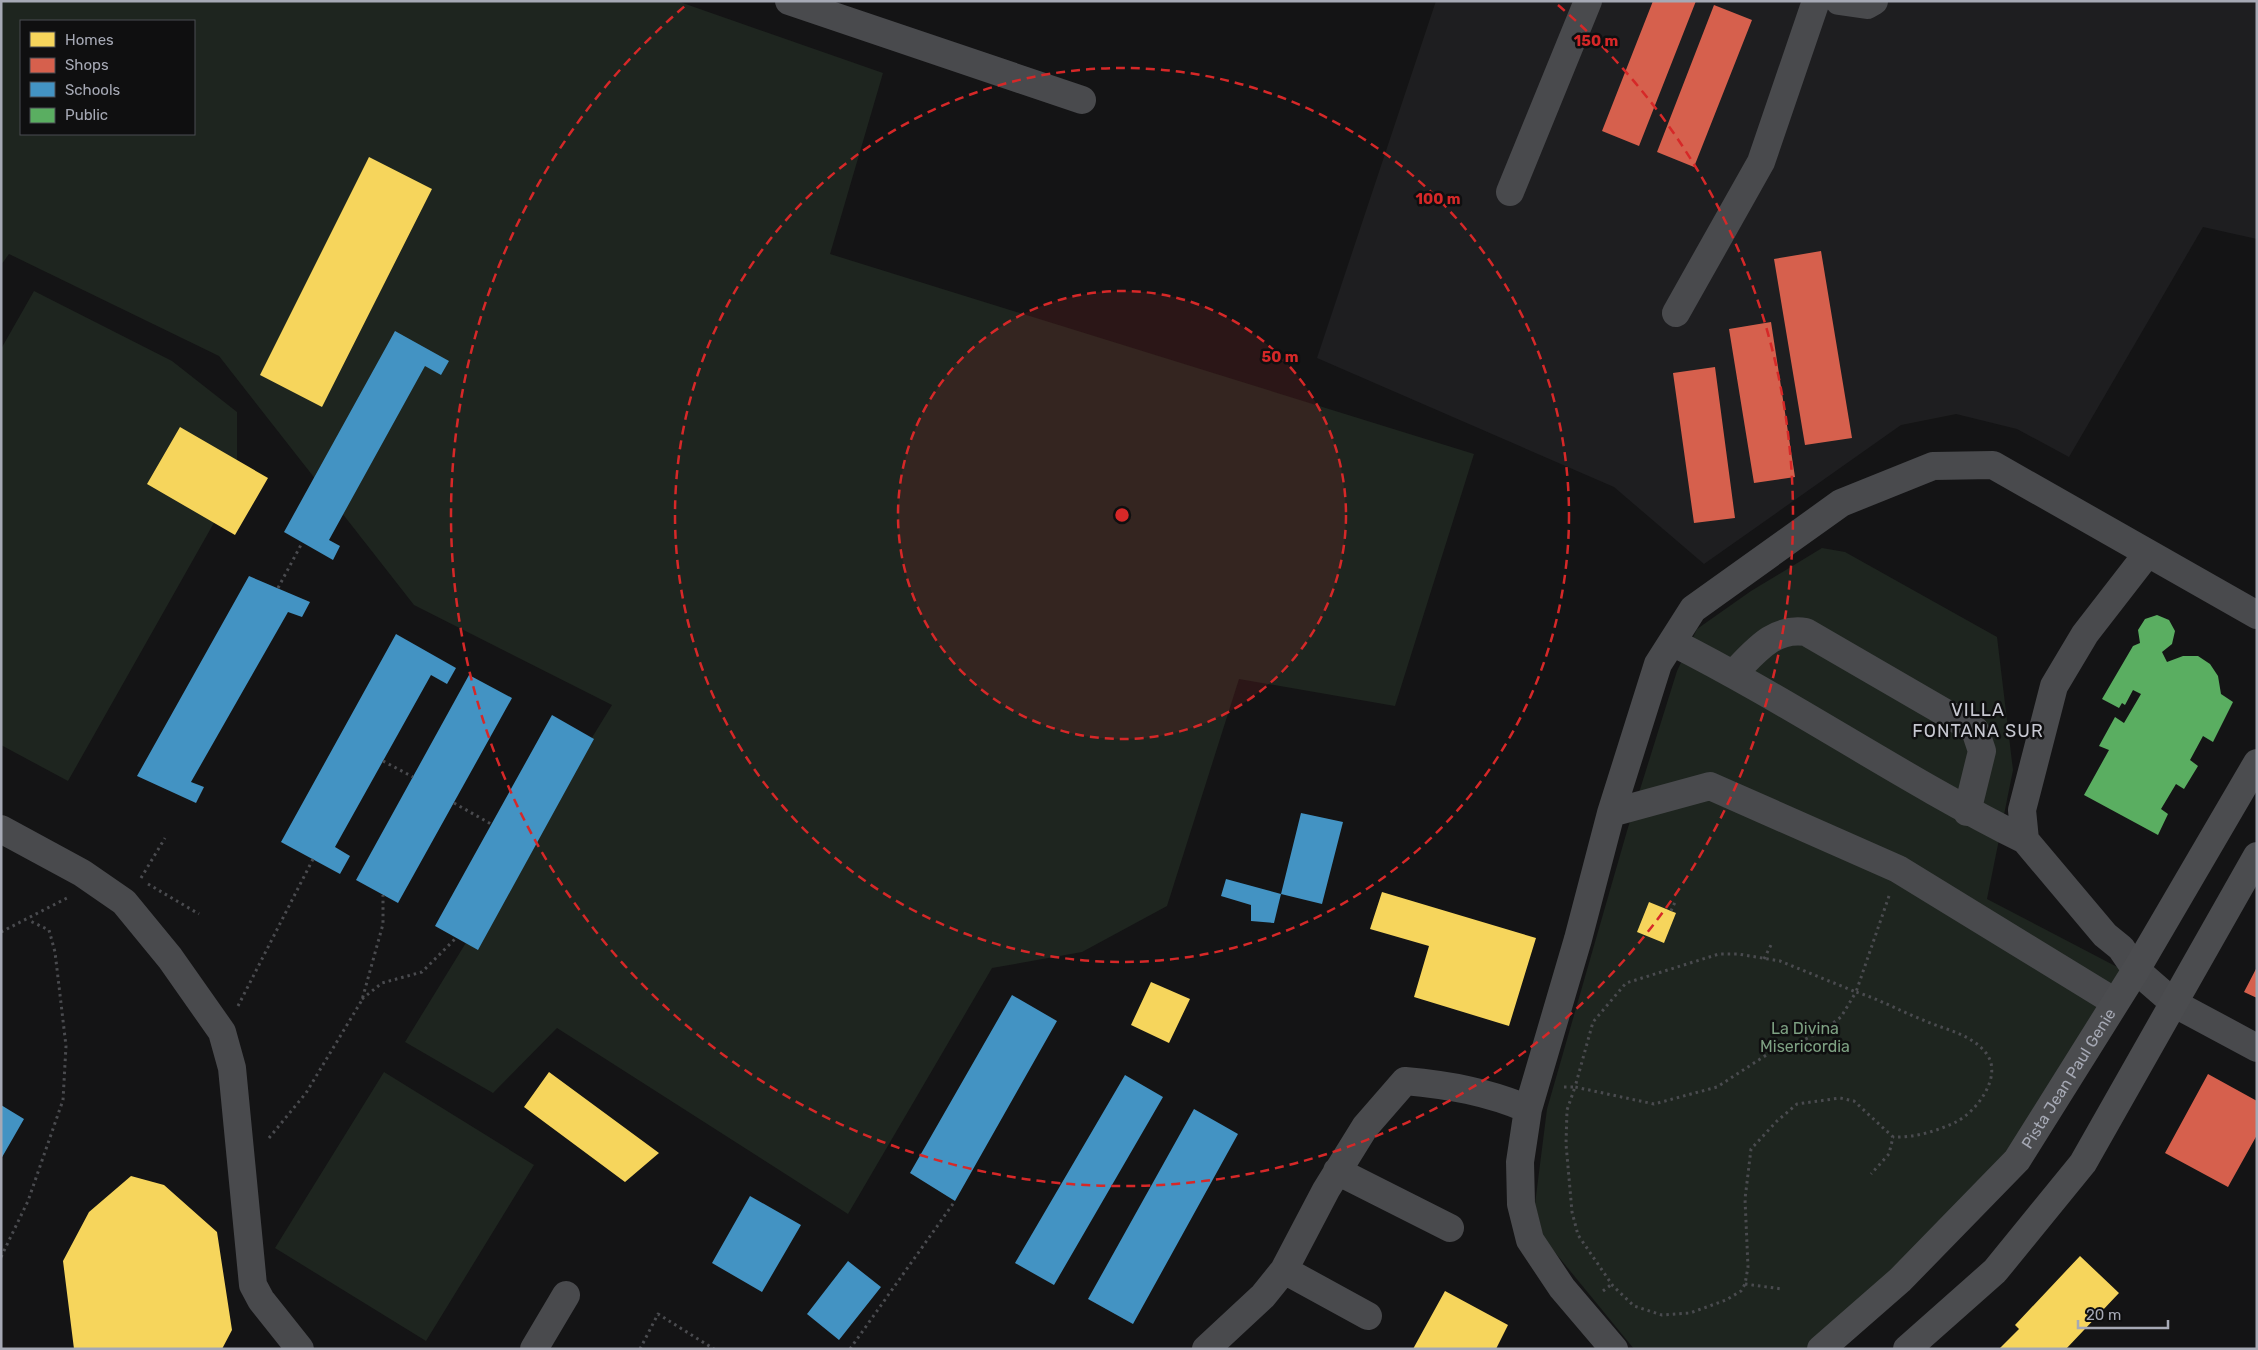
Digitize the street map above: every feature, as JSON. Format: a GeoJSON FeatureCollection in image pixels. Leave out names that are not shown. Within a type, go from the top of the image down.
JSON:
{"type":"FeatureCollection","features":[{"type":"Feature","properties":{"kind":"main road","name":"Pista Jean Paul Genie"},"geometry":{"type":"LineString","coordinates":[[1821,1349],[1900,1280],[2017,1160],[2136,970],[2257,763]]}},
{"type":"Feature","properties":{"kind":"main road"},"geometry":{"type":"LineString","coordinates":[[1907,1349],[1995,1271],[2083,1163],[2175,1004],[2257,856]]}},
{"type":"Feature","properties":{"kind":"street"},"geometry":{"type":"LineString","coordinates":[[789,1],[1082,100]]}},
{"type":"Feature","properties":{"kind":"street"},"geometry":{"type":"LineString","coordinates":[[1510,192],[1588,1]]}},
{"type":"Feature","properties":{"kind":"street"},"geometry":{"type":"LineString","coordinates":[[1676,313],[1761,162],[1816,1]]}},
{"type":"Feature","properties":{"kind":"street"},"geometry":{"type":"LineString","coordinates":[[1839,1],[1867,4],[1874,1]]}},
{"type":"Feature","properties":{"kind":"street"},"geometry":{"type":"LineString","coordinates":[[1614,1349],[1562,1288],[1530,1240],[1521,1204],[1520,1170],[1528,1109],[1578,938],[1611,813],[1658,664],[1693,609],[1840,503],[1932,466],[1993,465],[2257,615]]}},
{"type":"Feature","properties":{"kind":"street"},"geometry":{"type":"LineString","coordinates":[[2025,840],[2022,810],[2054,686],[2085,634],[2147,554]]}},
{"type":"Feature","properties":{"kind":"street"},"geometry":{"type":"LineString","coordinates":[[1734,673],[1766,641],[1784,632],[1806,632],[1975,730],[1982,751],[1967,812]]}},
{"type":"Feature","properties":{"kind":"street"},"geometry":{"type":"LineString","coordinates":[[1672,642],[1734,673],[1967,812],[2025,840],[2105,935],[2121,948],[2136,970],[2175,1004],[2257,1048]]}},
{"type":"Feature","properties":{"kind":"street"},"geometry":{"type":"LineString","coordinates":[[1611,813],[1710,786],[1898,869],[2115,1002]]}},
{"type":"Feature","properties":{"kind":"street"},"geometry":{"type":"LineString","coordinates":[[1,829],[82,873],[124,902],[170,958],[222,1032],[232,1068],[253,1285],[261,1300],[300,1349]]}},
{"type":"Feature","properties":{"kind":"street"},"geometry":{"type":"LineString","coordinates":[[1206,1349],[1263,1296],[1284,1270],[1337,1171],[1365,1127],[1405,1081],[1450,1085],[1500,1097],[1528,1109]]}},
{"type":"Feature","properties":{"kind":"street"},"geometry":{"type":"LineString","coordinates":[[1337,1171],[1450,1228]]}},
{"type":"Feature","properties":{"kind":"street"},"geometry":{"type":"LineString","coordinates":[[1284,1270],[1368,1316]]}},
{"type":"Feature","properties":{"kind":"street"},"geometry":{"type":"LineString","coordinates":[[534,1349],[566,1295]]}},
{"type":"Feature","properties":{"kind":"path"},"geometry":{"type":"LineString","coordinates":[[278,588],[302,543]]}},
{"type":"Feature","properties":{"kind":"path"},"geometry":{"type":"LineString","coordinates":[[383,761],[413,777]]}},
{"type":"Feature","properties":{"kind":"path"},"geometry":{"type":"LineString","coordinates":[[454,803],[491,824]]}},
{"type":"Feature","properties":{"kind":"path"},"geometry":{"type":"LineString","coordinates":[[165,838],[140,879],[199,914]]}},
{"type":"Feature","properties":{"kind":"path"},"geometry":{"type":"LineString","coordinates":[[222,1032],[234,1015],[313,859]]}},
{"type":"Feature","properties":{"kind":"path"},"geometry":{"type":"LineString","coordinates":[[1562,1086],[1575,1087],[1654,1104],[1717,1087],[1770,1052],[1792,1046],[1825,1029],[1841,1017],[1856,992],[1898,869]]}},
{"type":"Feature","properties":{"kind":"path"},"geometry":{"type":"LineString","coordinates":[[1,932],[28,920],[71,895]]}},
{"type":"Feature","properties":{"kind":"path"},"geometry":{"type":"LineString","coordinates":[[241,1148],[263,1145],[306,1093],[362,1000],[382,924],[383,895]]}},
{"type":"Feature","properties":{"kind":"path"},"geometry":{"type":"LineString","coordinates":[[1671,911],[1675,902]]}},
{"type":"Feature","properties":{"kind":"path"},"geometry":{"type":"LineString","coordinates":[[1,1257],[28,1201],[63,1100],[66,1046],[55,952],[49,930],[28,920]]}},
{"type":"Feature","properties":{"kind":"path"},"geometry":{"type":"LineString","coordinates":[[362,1000],[382,982],[422,972],[456,938]]}},
{"type":"Feature","properties":{"kind":"path"},"geometry":{"type":"LineString","coordinates":[[1764,959],[1771,945]]}},
{"type":"Feature","properties":{"kind":"path"},"geometry":{"type":"LineString","coordinates":[[1719,954],[1738,954],[1764,959],[1780,961],[1967,1037],[1990,1059],[1992,1069],[1990,1082],[1984,1094],[1958,1121],[1923,1134],[1903,1138],[1893,1137],[1854,1101],[1833,1098],[1797,1104],[1777,1121],[1751,1149],[1745,1199],[1748,1266],[1745,1284],[1741,1291],[1726,1300],[1690,1313],[1662,1315],[1634,1306],[1612,1284],[1578,1235],[1572,1212],[1566,1144],[1567,1110],[1593,1022],[1626,983],[1719,954]]}},
{"type":"Feature","properties":{"kind":"path"},"geometry":{"type":"LineString","coordinates":[[1871,1174],[1889,1154],[1893,1137]]}},
{"type":"Feature","properties":{"kind":"path"},"geometry":{"type":"LineString","coordinates":[[850,1349],[955,1201]]}},
{"type":"Feature","properties":{"kind":"path"},"geometry":{"type":"LineString","coordinates":[[1601,1292],[1612,1284]]}},
{"type":"Feature","properties":{"kind":"path"},"geometry":{"type":"LineString","coordinates":[[1745,1284],[1782,1289]]}},
{"type":"Feature","properties":{"kind":"path"},"geometry":{"type":"LineString","coordinates":[[640,1349],[658,1314],[714,1349]]}},
{"type":"Feature","properties":{"kind":"shaded area"},"geometry":{"type":"Polygon","coordinates":[[[1436,1],[2257,1],[2257,239],[2203,227],[2069,457],[2017,429],[1956,414],[1901,425],[1704,564],[1614,487],[1317,358],[1436,1]]]}},
{"type":"Feature","properties":{"kind":"green space"},"geometry":{"type":"Polygon","coordinates":[[[1,1],[677,1],[883,73],[830,254],[1474,454],[1395,706],[1239,679],[1167,906],[1082,952],[992,968],[848,1214],[557,1028],[493,1093],[405,1042],[612,705],[414,605],[219,356],[9,254],[1,265],[1,1]]]}},
{"type":"Feature","properties":{"kind":"green space"},"geometry":{"type":"Polygon","coordinates":[[[34,291],[172,361],[237,412],[237,482],[68,781],[1,745],[1,349],[34,291]]]}},
{"type":"Feature","properties":{"kind":"green space","name":"La Divina Misericordia"},"geometry":{"type":"Polygon","coordinates":[[[1822,548],[1845,552],[1997,637],[2013,770],[1987,899],[2121,969],[2010,1154],[1924,1244],[1809,1349],[1634,1349],[1544,1239],[1535,1204],[1547,1109],[1627,831],[1677,671],[1697,629],[1751,591],[1822,548]]]}},
{"type":"Feature","properties":{"kind":"green space"},"geometry":{"type":"Polygon","coordinates":[[[384,1072],[534,1165],[426,1341],[275,1248],[384,1072]]]}},
{"type":"Feature","properties":{"kind":"building: Homes"},"geometry":{"type":"Polygon","coordinates":[[[369,157],[432,189],[322,407],[260,375],[369,157]]]}},
{"type":"Feature","properties":{"kind":"building: Homes"},"geometry":{"type":"Polygon","coordinates":[[[180,427],[268,478],[235,535],[147,484],[180,427]]]}},
{"type":"Feature","properties":{"kind":"building: Homes"},"geometry":{"type":"Polygon","coordinates":[[[1382,892],[1536,938],[1509,1026],[1414,997],[1429,946],[1370,929],[1382,892]]]}},
{"type":"Feature","properties":{"kind":"building: Homes"},"geometry":{"type":"Polygon","coordinates":[[[1649,902],[1676,913],[1664,943],[1637,932],[1649,902]]]}},
{"type":"Feature","properties":{"kind":"building: Homes"},"geometry":{"type":"Polygon","coordinates":[[[1151,982],[1190,999],[1169,1043],[1131,1025],[1151,982]]]}},
{"type":"Feature","properties":{"kind":"building: Homes"},"geometry":{"type":"Polygon","coordinates":[[[549,1072],[659,1153],[625,1182],[524,1107],[549,1072]]]}},
{"type":"Feature","properties":{"kind":"building: Homes"},"geometry":{"type":"Polygon","coordinates":[[[131,1176],[164,1185],[217,1232],[232,1330],[222,1349],[74,1349],[63,1261],[89,1212],[131,1176]]]}},
{"type":"Feature","properties":{"kind":"building: Homes"},"geometry":{"type":"Polygon","coordinates":[[[2080,1256],[2119,1293],[2066,1349],[1999,1349],[2019,1329],[2015,1325],[2080,1256]]]}},
{"type":"Feature","properties":{"kind":"building: Homes"},"geometry":{"type":"Polygon","coordinates":[[[1445,1291],[1508,1325],[1496,1349],[1413,1349],[1445,1291]]]}},
{"type":"Feature","properties":{"kind":"building: Shops"},"geometry":{"type":"Polygon","coordinates":[[[1653,1],[1696,1],[1639,146],[1602,131],[1653,1]]]}},
{"type":"Feature","properties":{"kind":"building: Shops"},"geometry":{"type":"Polygon","coordinates":[[[1714,5],[1752,20],[1694,167],[1657,152],[1714,5]]]}},
{"type":"Feature","properties":{"kind":"building: Shops"},"geometry":{"type":"Polygon","coordinates":[[[1821,251],[1852,438],[1805,445],[1774,259],[1821,251]]]}},
{"type":"Feature","properties":{"kind":"building: Shops"},"geometry":{"type":"Polygon","coordinates":[[[1771,322],[1795,477],[1754,483],[1729,329],[1771,322]]]}},
{"type":"Feature","properties":{"kind":"building: Shops"},"geometry":{"type":"Polygon","coordinates":[[[1715,367],[1735,518],[1694,523],[1673,373],[1715,367]]]}},
{"type":"Feature","properties":{"kind":"building: Shops"},"geometry":{"type":"Polygon","coordinates":[[[2257,967],[2257,998],[2244,992],[2257,967]]]}},
{"type":"Feature","properties":{"kind":"building: Shops"},"geometry":{"type":"Polygon","coordinates":[[[2208,1074],[2257,1101],[2257,1135],[2228,1187],[2165,1153],[2208,1074]]]}},
{"type":"Feature","properties":{"kind":"building: Schools"},"geometry":{"type":"Polygon","coordinates":[[[395,331],[449,361],[441,375],[425,366],[329,540],[340,546],[333,560],[284,532],[395,331]]]}},
{"type":"Feature","properties":{"kind":"building: Schools"},"geometry":{"type":"Polygon","coordinates":[[[249,576],[310,602],[302,617],[288,612],[191,782],[204,787],[196,803],[137,776],[249,576]]]}},
{"type":"Feature","properties":{"kind":"building: Schools"},"geometry":{"type":"Polygon","coordinates":[[[396,634],[456,668],[447,684],[431,675],[335,847],[350,856],[340,874],[281,842],[396,634]]]}},
{"type":"Feature","properties":{"kind":"building: Schools"},"geometry":{"type":"Polygon","coordinates":[[[469,675],[512,698],[398,903],[356,880],[469,675]]]}},
{"type":"Feature","properties":{"kind":"building: Schools"},"geometry":{"type":"Polygon","coordinates":[[[552,715],[594,739],[478,950],[435,926],[552,715]]]}},
{"type":"Feature","properties":{"kind":"building: Schools"},"geometry":{"type":"Polygon","coordinates":[[[1301,813],[1343,822],[1322,904],[1281,894],[1301,813]]]}},
{"type":"Feature","properties":{"kind":"building: Schools"},"geometry":{"type":"Polygon","coordinates":[[[1226,879],[1281,894],[1274,923],[1251,921],[1251,905],[1221,896],[1226,879]]]}},
{"type":"Feature","properties":{"kind":"building: Schools"},"geometry":{"type":"Polygon","coordinates":[[[1012,995],[1057,1021],[955,1201],[910,1173],[1012,995]]]}},
{"type":"Feature","properties":{"kind":"building: Schools"},"geometry":{"type":"Polygon","coordinates":[[[1125,1075],[1163,1097],[1054,1285],[1015,1263],[1125,1075]]]}},
{"type":"Feature","properties":{"kind":"building: Schools"},"geometry":{"type":"Polygon","coordinates":[[[1,1105],[24,1119],[1,1159],[1,1105]]]}},
{"type":"Feature","properties":{"kind":"building: Schools"},"geometry":{"type":"Polygon","coordinates":[[[1194,1109],[1238,1134],[1133,1324],[1088,1299],[1194,1109]]]}},
{"type":"Feature","properties":{"kind":"building: Schools"},"geometry":{"type":"Polygon","coordinates":[[[750,1196],[801,1225],[762,1292],[712,1263],[750,1196]]]}},
{"type":"Feature","properties":{"kind":"building: Schools"},"geometry":{"type":"Polygon","coordinates":[[[848,1261],[881,1287],[839,1340],[807,1314],[848,1261]]]}},
{"type":"Feature","properties":{"kind":"building: Public"},"geometry":{"type":"Polygon","coordinates":[[[2157,615],[2169,620],[2175,631],[2172,644],[2162,652],[2167,662],[2183,656],[2198,656],[2210,664],[2218,676],[2221,694],[2233,702],[2213,742],[2203,736],[2190,760],[2198,766],[2184,789],[2176,784],[2161,809],[2168,814],[2158,835],[2084,795],[2109,750],[2099,746],[2115,717],[2124,723],[2141,694],[2133,690],[2125,705],[2122,703],[2119,708],[2102,699],[2133,646],[2140,643],[2138,630],[2145,619],[2157,615]]]}},
{"type":"Feature","properties":{"kind":"district","name":"VILLA FONTANA SUR"},"geometry":{"type":"Point","coordinates":[1978,720]}}]}
